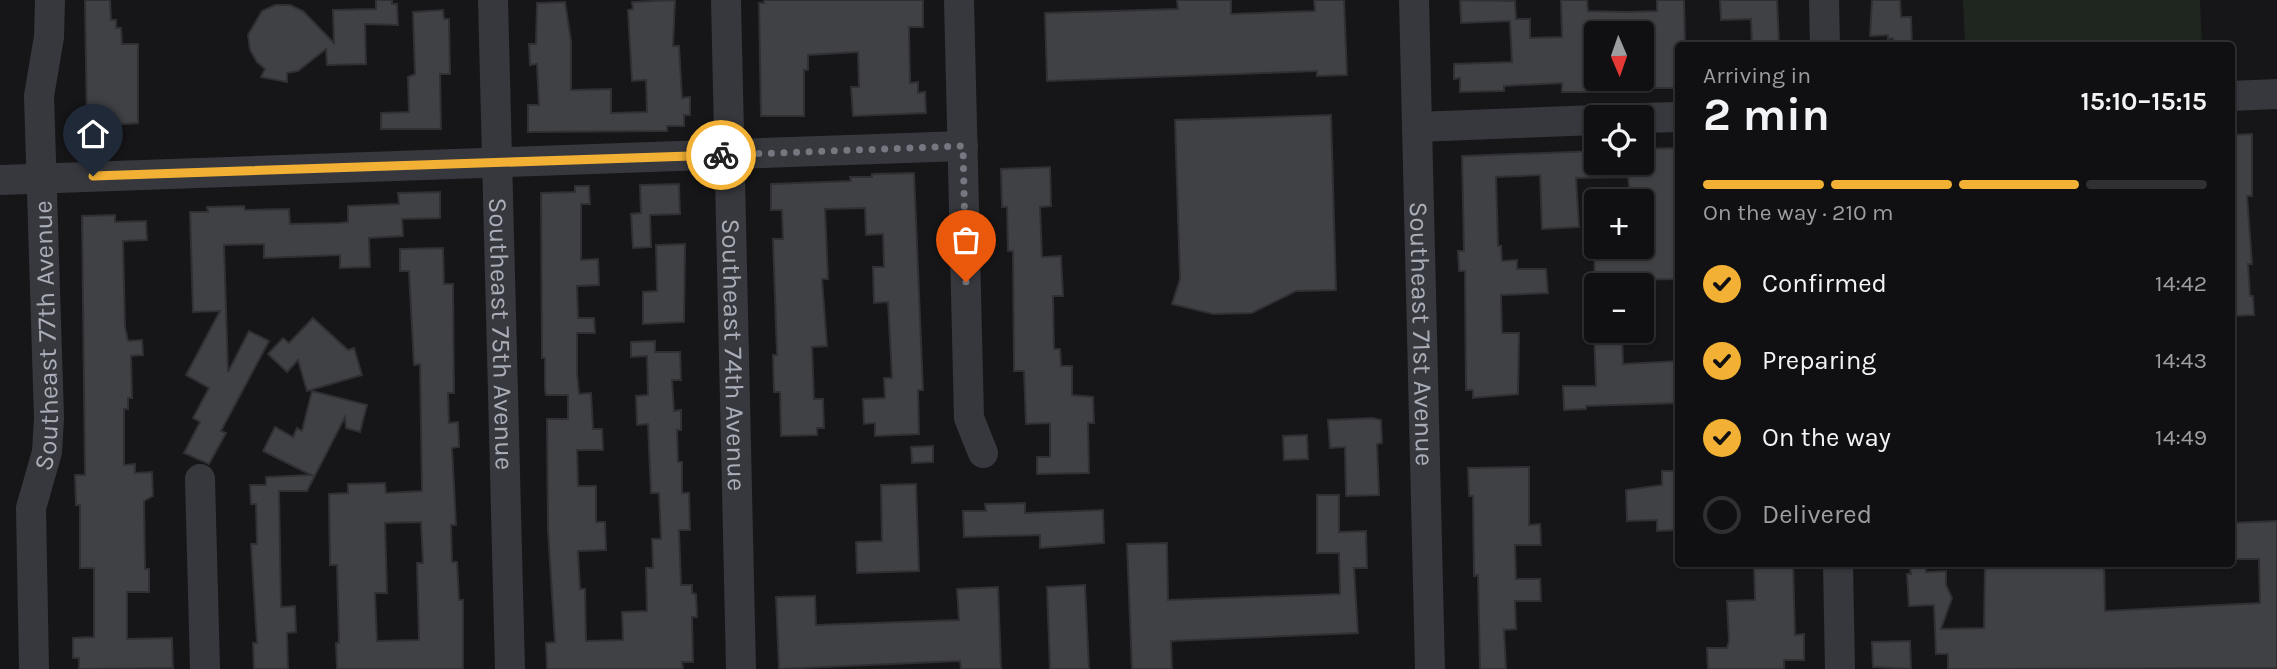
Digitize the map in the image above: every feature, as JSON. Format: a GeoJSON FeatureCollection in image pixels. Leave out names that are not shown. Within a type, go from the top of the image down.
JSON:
{"type":"FeatureCollection","features":[{"type":"Feature","properties":{"kind":"street","name":"Southeast 77th Avenue"},"geometry":{"type":"LineString","coordinates":[[34,669],[31,508],[47,452],[49,418],[39,96],[49,37],[50,0]]}},
{"type":"Feature","properties":{"kind":"street","name":"Southeast 75th Avenue"},"geometry":{"type":"LineString","coordinates":[[493,0],[510,669]]}},
{"type":"Feature","properties":{"kind":"street","name":"Southeast 74th Avenue"},"geometry":{"type":"LineString","coordinates":[[726,0],[741,669]]}},
{"type":"Feature","properties":{"kind":"street"},"geometry":{"type":"LineString","coordinates":[[959,0],[970,418],[983,453]]}},
{"type":"Feature","properties":{"kind":"street","name":"Southeast 71st Avenue"},"geometry":{"type":"LineString","coordinates":[[1414,0],[1430,669]]}},
{"type":"Feature","properties":{"kind":"street"},"geometry":{"type":"LineString","coordinates":[[1824,0],[1825,42]]}},
{"type":"Feature","properties":{"kind":"street"},"geometry":{"type":"LineString","coordinates":[[2235,96],[2277,94]]}},
{"type":"Feature","properties":{"kind":"street"},"geometry":{"type":"LineString","coordinates":[[1654,118],[1675,117]]}},
{"type":"Feature","properties":{"kind":"street"},"geometry":{"type":"LineString","coordinates":[[1417,127],[1584,120]]}},
{"type":"Feature","properties":{"kind":"street"},"geometry":{"type":"LineString","coordinates":[[0,180],[963,146]]}},
{"type":"Feature","properties":{"kind":"street"},"geometry":{"type":"LineString","coordinates":[[200,479],[205,669]]}},
{"type":"Feature","properties":{"kind":"street"},"geometry":{"type":"LineString","coordinates":[[1838,567],[1840,669]]}},
{"type":"Feature","properties":{"kind":"shaded area"},"geometry":{"type":"Polygon","coordinates":[[[1963,0],[2200,0],[2202,42],[1965,42],[1963,0]]]}},
{"type":"Feature","properties":{"kind":"building"},"geometry":{"type":"Polygon","coordinates":[[[85,0],[110,0],[111,20],[116,20],[116,28],[121,28],[122,44],[138,44],[138,123],[87,127],[85,0]]]}},
{"type":"Feature","properties":{"kind":"building"},"geometry":{"type":"Polygon","coordinates":[[[376,0],[392,0],[392,4],[397,4],[398,25],[365,24],[366,64],[327,65],[326,49],[298,71],[287,73],[287,82],[261,77],[265,69],[250,50],[248,35],[262,11],[275,5],[290,5],[303,11],[334,43],[333,10],[376,9],[376,0]]]}},
{"type":"Feature","properties":{"kind":"building"},"geometry":{"type":"Polygon","coordinates":[[[675,0],[673,46],[679,46],[682,98],[690,97],[690,115],[684,115],[684,126],[667,126],[667,131],[528,132],[528,105],[539,105],[537,64],[530,65],[529,44],[536,44],[537,3],[565,2],[571,41],[571,90],[611,89],[611,113],[647,112],[646,80],[632,81],[628,10],[633,9],[632,2],[675,0]]]}},
{"type":"Feature","properties":{"kind":"building"},"geometry":{"type":"Polygon","coordinates":[[[764,0],[923,0],[923,27],[909,27],[910,83],[918,82],[918,93],[925,92],[926,113],[853,116],[851,87],[859,87],[858,52],[808,55],[808,70],[804,70],[804,116],[761,116],[759,3],[764,3],[764,0]]]}},
{"type":"Feature","properties":{"kind":"building"},"geometry":{"type":"Polygon","coordinates":[[[1177,0],[1231,0],[1231,14],[1315,11],[1314,0],[1344,0],[1347,75],[1317,76],[1317,71],[1047,81],[1045,13],[1178,9],[1177,0]]]}},
{"type":"Feature","properties":{"kind":"building"},"geometry":{"type":"Polygon","coordinates":[[[1460,0],[1515,1],[1516,19],[1530,19],[1530,38],[1562,37],[1561,0],[1587,0],[1588,11],[1627,12],[1657,11],[1657,0],[1684,0],[1685,42],[1675,42],[1675,88],[1654,88],[1654,21],[1584,21],[1584,91],[1590,92],[1562,92],[1562,83],[1504,86],[1504,91],[1460,92],[1460,78],[1454,79],[1454,64],[1512,62],[1510,21],[1461,23],[1460,0]]]}},
{"type":"Feature","properties":{"kind":"building"},"geometry":{"type":"Polygon","coordinates":[[[1720,0],[1777,0],[1779,42],[1752,42],[1751,19],[1721,20],[1720,0]]]}},
{"type":"Feature","properties":{"kind":"building"},"geometry":{"type":"Polygon","coordinates":[[[1872,0],[1900,0],[1901,17],[1911,17],[1912,42],[1894,42],[1893,38],[1888,39],[1888,35],[1870,36],[1872,0]]]}},
{"type":"Feature","properties":{"kind":"building"},"geometry":{"type":"Polygon","coordinates":[[[443,10],[444,19],[449,19],[450,74],[440,74],[441,129],[381,129],[381,113],[409,112],[408,77],[415,74],[413,12],[443,10]]]}},
{"type":"Feature","properties":{"kind":"building"},"geometry":{"type":"Polygon","coordinates":[[[1331,115],[1336,290],[1296,291],[1252,313],[1213,314],[1172,304],[1180,279],[1175,120],[1331,115]]]}},
{"type":"Feature","properties":{"kind":"building"},"geometry":{"type":"Polygon","coordinates":[[[2252,134],[2252,196],[2247,196],[2252,264],[2248,264],[2254,315],[2235,316],[2235,135],[2252,134]]]}},
{"type":"Feature","properties":{"kind":"building"},"geometry":{"type":"Polygon","coordinates":[[[1675,148],[1675,279],[1654,279],[1654,273],[1595,273],[1594,259],[1654,259],[1654,189],[1630,189],[1628,177],[1576,178],[1579,227],[1542,229],[1540,175],[1496,177],[1498,246],[1501,246],[1502,261],[1517,260],[1517,269],[1546,269],[1548,293],[1501,295],[1502,333],[1519,333],[1518,394],[1473,398],[1473,390],[1466,390],[1465,271],[1459,271],[1458,251],[1464,251],[1462,156],[1584,151],[1584,175],[1654,175],[1654,149],[1675,148]]]}},
{"type":"Feature","properties":{"kind":"building"},"geometry":{"type":"Polygon","coordinates":[[[1050,167],[1051,206],[1040,207],[1042,257],[1061,256],[1063,296],[1053,296],[1054,349],[1060,349],[1061,366],[1072,366],[1072,395],[1093,397],[1094,423],[1088,423],[1089,473],[1037,474],[1037,457],[1050,457],[1050,423],[1026,424],[1024,371],[1014,371],[1013,251],[1008,251],[1007,207],[1002,207],[1001,169],[1050,167]]]}},
{"type":"Feature","properties":{"kind":"building"},"geometry":{"type":"Polygon","coordinates":[[[914,173],[923,390],[918,390],[919,434],[875,436],[875,423],[864,424],[863,399],[885,398],[884,378],[892,378],[888,302],[874,303],[873,267],[884,267],[883,234],[866,235],[865,208],[825,209],[828,279],[822,279],[827,346],[812,347],[814,399],[823,399],[824,428],[817,428],[817,435],[781,436],[780,392],[774,392],[773,355],[777,355],[773,239],[783,239],[782,210],[771,210],[771,184],[851,181],[850,177],[872,177],[872,174],[914,173]]]}},
{"type":"Feature","properties":{"kind":"building"},"geometry":{"type":"Polygon","coordinates":[[[679,184],[680,214],[650,215],[651,247],[633,248],[631,214],[641,213],[640,185],[679,184]]]}},
{"type":"Feature","properties":{"kind":"building"},"geometry":{"type":"Polygon","coordinates":[[[575,186],[589,186],[590,204],[581,204],[581,260],[598,259],[599,285],[577,286],[578,318],[594,318],[595,333],[577,333],[579,394],[591,393],[593,429],[602,429],[603,450],[577,450],[578,486],[596,486],[596,522],[605,522],[606,550],[578,551],[580,589],[585,589],[586,641],[623,640],[622,612],[647,611],[646,568],[653,568],[652,539],[661,539],[659,493],[651,493],[648,424],[637,425],[636,396],[648,395],[647,356],[631,357],[631,342],[655,341],[655,352],[680,352],[681,380],[672,380],[674,411],[681,410],[681,430],[677,430],[678,462],[682,462],[682,493],[689,493],[690,530],[679,530],[681,585],[692,585],[692,593],[696,594],[697,617],[692,617],[693,662],[682,662],[683,669],[547,669],[546,643],[555,642],[548,529],[547,419],[568,419],[568,395],[546,395],[545,390],[545,358],[542,358],[541,193],[575,192],[575,186]]]}},
{"type":"Feature","properties":{"kind":"building"},"geometry":{"type":"Polygon","coordinates":[[[440,192],[440,218],[402,219],[403,236],[369,238],[370,267],[340,268],[340,255],[264,258],[264,244],[224,245],[228,372],[249,331],[269,341],[221,431],[226,433],[209,464],[184,453],[200,422],[193,418],[209,388],[186,375],[220,311],[193,312],[190,212],[208,212],[207,207],[289,209],[290,224],[339,223],[348,222],[348,206],[399,204],[398,193],[440,192]]]}},
{"type":"Feature","properties":{"kind":"building"},"geometry":{"type":"Polygon","coordinates":[[[115,215],[115,222],[146,221],[147,240],[123,241],[125,327],[128,341],[142,340],[143,355],[131,356],[132,398],[128,398],[128,409],[124,409],[124,465],[135,464],[135,473],[152,472],[153,496],[144,501],[145,569],[149,569],[149,592],[127,592],[127,639],[172,638],[173,668],[79,669],[79,658],[73,658],[73,638],[94,637],[94,568],[80,568],[80,505],[76,505],[75,475],[85,475],[82,216],[115,215]]]}},
{"type":"Feature","properties":{"kind":"building"},"geometry":{"type":"Polygon","coordinates":[[[685,244],[684,322],[643,324],[643,292],[657,291],[656,245],[685,244]]]}},
{"type":"Feature","properties":{"kind":"building"},"geometry":{"type":"Polygon","coordinates":[[[443,248],[444,284],[453,284],[454,393],[448,393],[449,423],[458,422],[459,447],[452,448],[456,525],[451,525],[452,562],[457,562],[459,600],[463,600],[463,669],[337,669],[337,565],[330,565],[329,494],[348,493],[348,484],[385,483],[386,493],[422,491],[420,364],[414,365],[409,271],[400,271],[400,249],[443,248]],[[421,522],[385,523],[387,593],[375,593],[377,641],[419,640],[417,563],[423,563],[421,522]]]}},
{"type":"Feature","properties":{"kind":"building"},"geometry":{"type":"Polygon","coordinates":[[[313,318],[348,350],[354,348],[362,375],[307,391],[298,360],[287,372],[268,354],[283,338],[289,343],[313,318]]]}},
{"type":"Feature","properties":{"kind":"building"},"geometry":{"type":"Polygon","coordinates":[[[1594,343],[1622,343],[1623,364],[1675,361],[1675,403],[1586,406],[1586,409],[1564,410],[1563,386],[1596,386],[1594,343]]]}},
{"type":"Feature","properties":{"kind":"building"},"geometry":{"type":"Polygon","coordinates":[[[312,391],[367,405],[360,432],[346,428],[345,417],[307,491],[279,491],[281,607],[295,606],[296,632],[287,633],[288,669],[254,669],[253,643],[257,643],[251,544],[257,544],[256,504],[251,504],[250,485],[266,485],[266,477],[311,475],[263,451],[275,427],[293,437],[297,428],[302,431],[312,391]]]}},
{"type":"Feature","properties":{"kind":"building"},"geometry":{"type":"Polygon","coordinates":[[[1328,420],[1381,420],[1382,443],[1377,444],[1379,495],[1346,496],[1345,447],[1330,448],[1328,420]]]}},
{"type":"Feature","properties":{"kind":"building"},"geometry":{"type":"Polygon","coordinates":[[[1307,435],[1308,459],[1284,460],[1283,436],[1307,435]]]}},
{"type":"Feature","properties":{"kind":"building"},"geometry":{"type":"Polygon","coordinates":[[[933,446],[933,462],[912,463],[911,447],[933,446]]]}},
{"type":"Feature","properties":{"kind":"building"},"geometry":{"type":"Polygon","coordinates":[[[1529,467],[1529,525],[1540,524],[1541,545],[1515,545],[1516,579],[1540,579],[1541,601],[1515,601],[1516,629],[1504,630],[1506,669],[1480,669],[1478,575],[1474,576],[1473,496],[1469,496],[1468,468],[1529,467]]]}},
{"type":"Feature","properties":{"kind":"building"},"geometry":{"type":"Polygon","coordinates":[[[1662,471],[1675,471],[1675,530],[1657,531],[1657,520],[1627,521],[1626,490],[1662,485],[1662,471]]]}},
{"type":"Feature","properties":{"kind":"building"},"geometry":{"type":"Polygon","coordinates":[[[916,484],[919,571],[857,573],[856,542],[882,541],[881,485],[916,484]]]}},
{"type":"Feature","properties":{"kind":"building"},"geometry":{"type":"Polygon","coordinates":[[[1317,495],[1339,495],[1339,532],[1366,531],[1367,568],[1354,568],[1358,633],[1171,641],[1172,669],[1132,669],[1127,544],[1167,543],[1168,600],[1340,594],[1339,553],[1317,553],[1317,495]]]}},
{"type":"Feature","properties":{"kind":"building"},"geometry":{"type":"Polygon","coordinates":[[[1025,503],[1025,513],[1103,510],[1104,543],[1040,548],[1040,535],[964,537],[963,511],[986,511],[985,504],[1025,503]]]}},
{"type":"Feature","properties":{"kind":"building"},"geometry":{"type":"Polygon","coordinates":[[[2277,521],[2277,668],[1948,669],[1948,654],[1936,654],[1934,605],[1909,606],[1907,574],[1911,574],[1910,568],[1926,567],[1926,572],[1946,571],[1946,585],[1952,598],[1941,629],[1984,628],[1985,567],[2104,567],[2105,611],[2260,603],[2259,559],[2235,559],[2235,523],[2277,521]]]}},
{"type":"Feature","properties":{"kind":"building"},"geometry":{"type":"Polygon","coordinates":[[[1754,567],[1793,567],[1795,635],[1804,634],[1804,660],[1784,660],[1784,669],[1708,669],[1707,648],[1727,648],[1729,641],[1727,601],[1755,600],[1754,567]]]}},
{"type":"Feature","properties":{"kind":"building"},"geometry":{"type":"Polygon","coordinates":[[[1085,585],[1089,669],[1050,669],[1047,587],[1085,585]]]}},
{"type":"Feature","properties":{"kind":"building"},"geometry":{"type":"Polygon","coordinates":[[[998,587],[1001,669],[961,669],[960,661],[779,669],[776,597],[815,596],[816,625],[959,620],[957,589],[998,587]]]}},
{"type":"Feature","properties":{"kind":"building"},"geometry":{"type":"Polygon","coordinates":[[[1910,641],[1911,669],[1873,667],[1872,642],[1910,641]]]}},
{"type":"Feature","properties":{"kind":"way so far"},"geometry":{"type":"LineString","coordinates":[[721,155],[963,146],[966,282]]}},
{"type":"Feature","properties":{"kind":"route"},"geometry":{"type":"LineString","coordinates":[[93,176],[721,155]]}}]}
